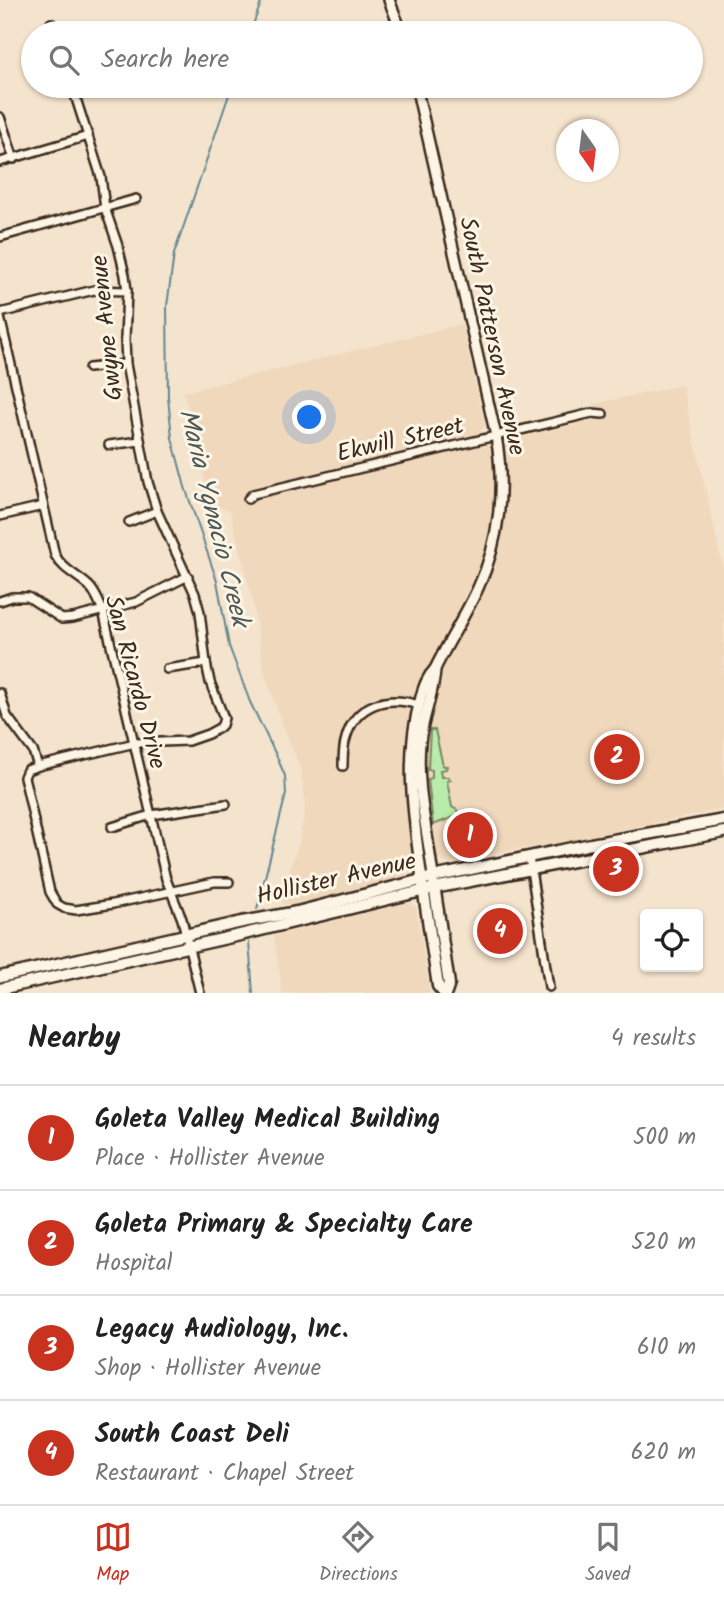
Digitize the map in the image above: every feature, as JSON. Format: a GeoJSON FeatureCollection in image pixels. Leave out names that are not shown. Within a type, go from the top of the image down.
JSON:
{"type":"FeatureCollection","features":[{"type":"Feature","properties":{"kind":"main road","name":"Hollister Avenue"},"geometry":{"type":"LineString","coordinates":[[0,989],[267,929],[423,885],[433,877],[724,820]]}},
{"type":"Feature","properties":{"kind":"main road","name":"Hollister Avenue"},"geometry":{"type":"LineString","coordinates":[[0,977],[186,934],[423,885],[435,888],[724,832]]}},
{"type":"Feature","properties":{"kind":"main road","name":"South Patterson Avenue"},"geometry":{"type":"LineString","coordinates":[[423,885],[438,986],[445,993],[449,984],[433,877]]}},
{"type":"Feature","properties":{"kind":"street"},"geometry":{"type":"LineString","coordinates":[[389,0],[397,21]]}},
{"type":"Feature","properties":{"kind":"street","name":"Gwyne Avenue"},"geometry":{"type":"LineString","coordinates":[[76,98],[101,177],[105,208],[120,255],[127,291],[127,364],[148,482],[157,511],[195,594],[210,682],[223,715],[222,725],[208,734],[188,741],[135,743]]}},
{"type":"Feature","properties":{"kind":"street","name":"South Patterson Avenue"},"geometry":{"type":"LineString","coordinates":[[419,98],[496,436],[501,481],[493,546],[479,585],[435,669],[428,676],[419,705],[413,738],[411,782],[423,885]]}},
{"type":"Feature","properties":{"kind":"street"},"geometry":{"type":"LineString","coordinates":[[0,117],[13,159]]}},
{"type":"Feature","properties":{"kind":"street"},"geometry":{"type":"LineString","coordinates":[[0,162],[88,136]]}},
{"type":"Feature","properties":{"kind":"street"},"geometry":{"type":"LineString","coordinates":[[0,237],[136,198]]}},
{"type":"Feature","properties":{"kind":"street"},"geometry":{"type":"LineString","coordinates":[[0,315],[94,290],[127,291]]}},
{"type":"Feature","properties":{"kind":"street","name":"San Ricardo Drive"},"geometry":{"type":"LineString","coordinates":[[0,315],[55,555],[59,562],[89,587],[103,611],[166,879],[186,934],[200,993]]}},
{"type":"Feature","properties":{"kind":"street"},"geometry":{"type":"LineString","coordinates":[[89,368],[127,364]]}},
{"type":"Feature","properties":{"kind":"street","name":"Ekwill Street"},"geometry":{"type":"LineString","coordinates":[[248,499],[253,494],[592,413],[603,414]]}},
{"type":"Feature","properties":{"kind":"street"},"geometry":{"type":"LineString","coordinates":[[109,445],[140,441]]}},
{"type":"Feature","properties":{"kind":"street"},"geometry":{"type":"LineString","coordinates":[[0,516],[43,506]]}},
{"type":"Feature","properties":{"kind":"street"},"geometry":{"type":"LineString","coordinates":[[129,522],[157,511]]}},
{"type":"Feature","properties":{"kind":"street"},"geometry":{"type":"LineString","coordinates":[[0,601],[12,597],[28,597],[62,619],[136,602],[188,576]]}},
{"type":"Feature","properties":{"kind":"street"},"geometry":{"type":"LineString","coordinates":[[167,669],[206,663]]}},
{"type":"Feature","properties":{"kind":"street","name":"South Patterson Avenue"},"geometry":{"type":"LineString","coordinates":[[433,877],[421,800],[419,760],[423,723],[435,679],[435,669]]}},
{"type":"Feature","properties":{"kind":"street"},"geometry":{"type":"LineString","coordinates":[[0,693],[7,716],[33,751],[38,766]]}},
{"type":"Feature","properties":{"kind":"street"},"geometry":{"type":"LineString","coordinates":[[343,766],[346,737],[352,722],[365,710],[378,703],[400,699],[419,705]]}},
{"type":"Feature","properties":{"kind":"street"},"geometry":{"type":"LineString","coordinates":[[135,743],[27,770],[24,777],[50,892],[62,912],[214,882],[229,882]]}},
{"type":"Feature","properties":{"kind":"street"},"geometry":{"type":"LineString","coordinates":[[112,827],[150,815],[226,804]]}},
{"type":"Feature","properties":{"kind":"street"},"geometry":{"type":"LineString","coordinates":[[529,858],[549,987]]}},
{"type":"Feature","properties":{"kind":"shaded area"},"geometry":{"type":"Polygon","coordinates":[[[462,324],[485,426],[481,430],[483,447],[596,419],[594,404],[682,385],[724,571],[724,809],[447,864],[439,859],[413,865],[406,876],[293,905],[282,903],[280,895],[299,843],[305,807],[301,770],[265,675],[252,599],[230,511],[217,507],[209,498],[184,392],[462,324]]]}},
{"type":"Feature","properties":{"kind":"shaded area"},"geometry":{"type":"Polygon","coordinates":[[[407,903],[416,907],[430,993],[282,993],[274,936],[407,903]]]}},
{"type":"Feature","properties":{"kind":"green space"},"geometry":{"type":"Polygon","coordinates":[[[430,730],[435,730],[443,766],[447,766],[446,769],[440,770],[441,777],[451,780],[447,781],[452,807],[459,815],[433,825],[428,779],[432,778],[432,770],[428,769],[430,730]]]}},
{"type":"Feature","properties":{"kind":"waterway","name":"Maria Ygnacio Creek"},"geometry":{"type":"LineString","coordinates":[[254,21],[262,0]]}},
{"type":"Feature","properties":{"kind":"waterway","name":"Maria Ygnacio Creek"},"geometry":{"type":"LineString","coordinates":[[228,98],[174,254],[167,306],[168,397],[172,438],[185,487],[217,581],[229,646],[250,702],[285,776],[286,794],[257,909]]}},
{"type":"Feature","properties":{"kind":"waterway","name":"Maria Ygnacio Creek"},"geometry":{"type":"LineString","coordinates":[[249,942],[253,993]]}},
{"type":"Feature","properties":{"kind":"place","name":"Goleta Primary & Specialty Care"},"geometry":{"type":"Point","coordinates":[617,757]}},
{"type":"Feature","properties":{"kind":"place","name":"Goleta Valley Medical Building"},"geometry":{"type":"Point","coordinates":[470,835]}},
{"type":"Feature","properties":{"kind":"place","name":"Legacy Audiology, Inc."},"geometry":{"type":"Point","coordinates":[616,869]}},
{"type":"Feature","properties":{"kind":"place","name":"South Coast Deli"},"geometry":{"type":"Point","coordinates":[500,931]}}]}
